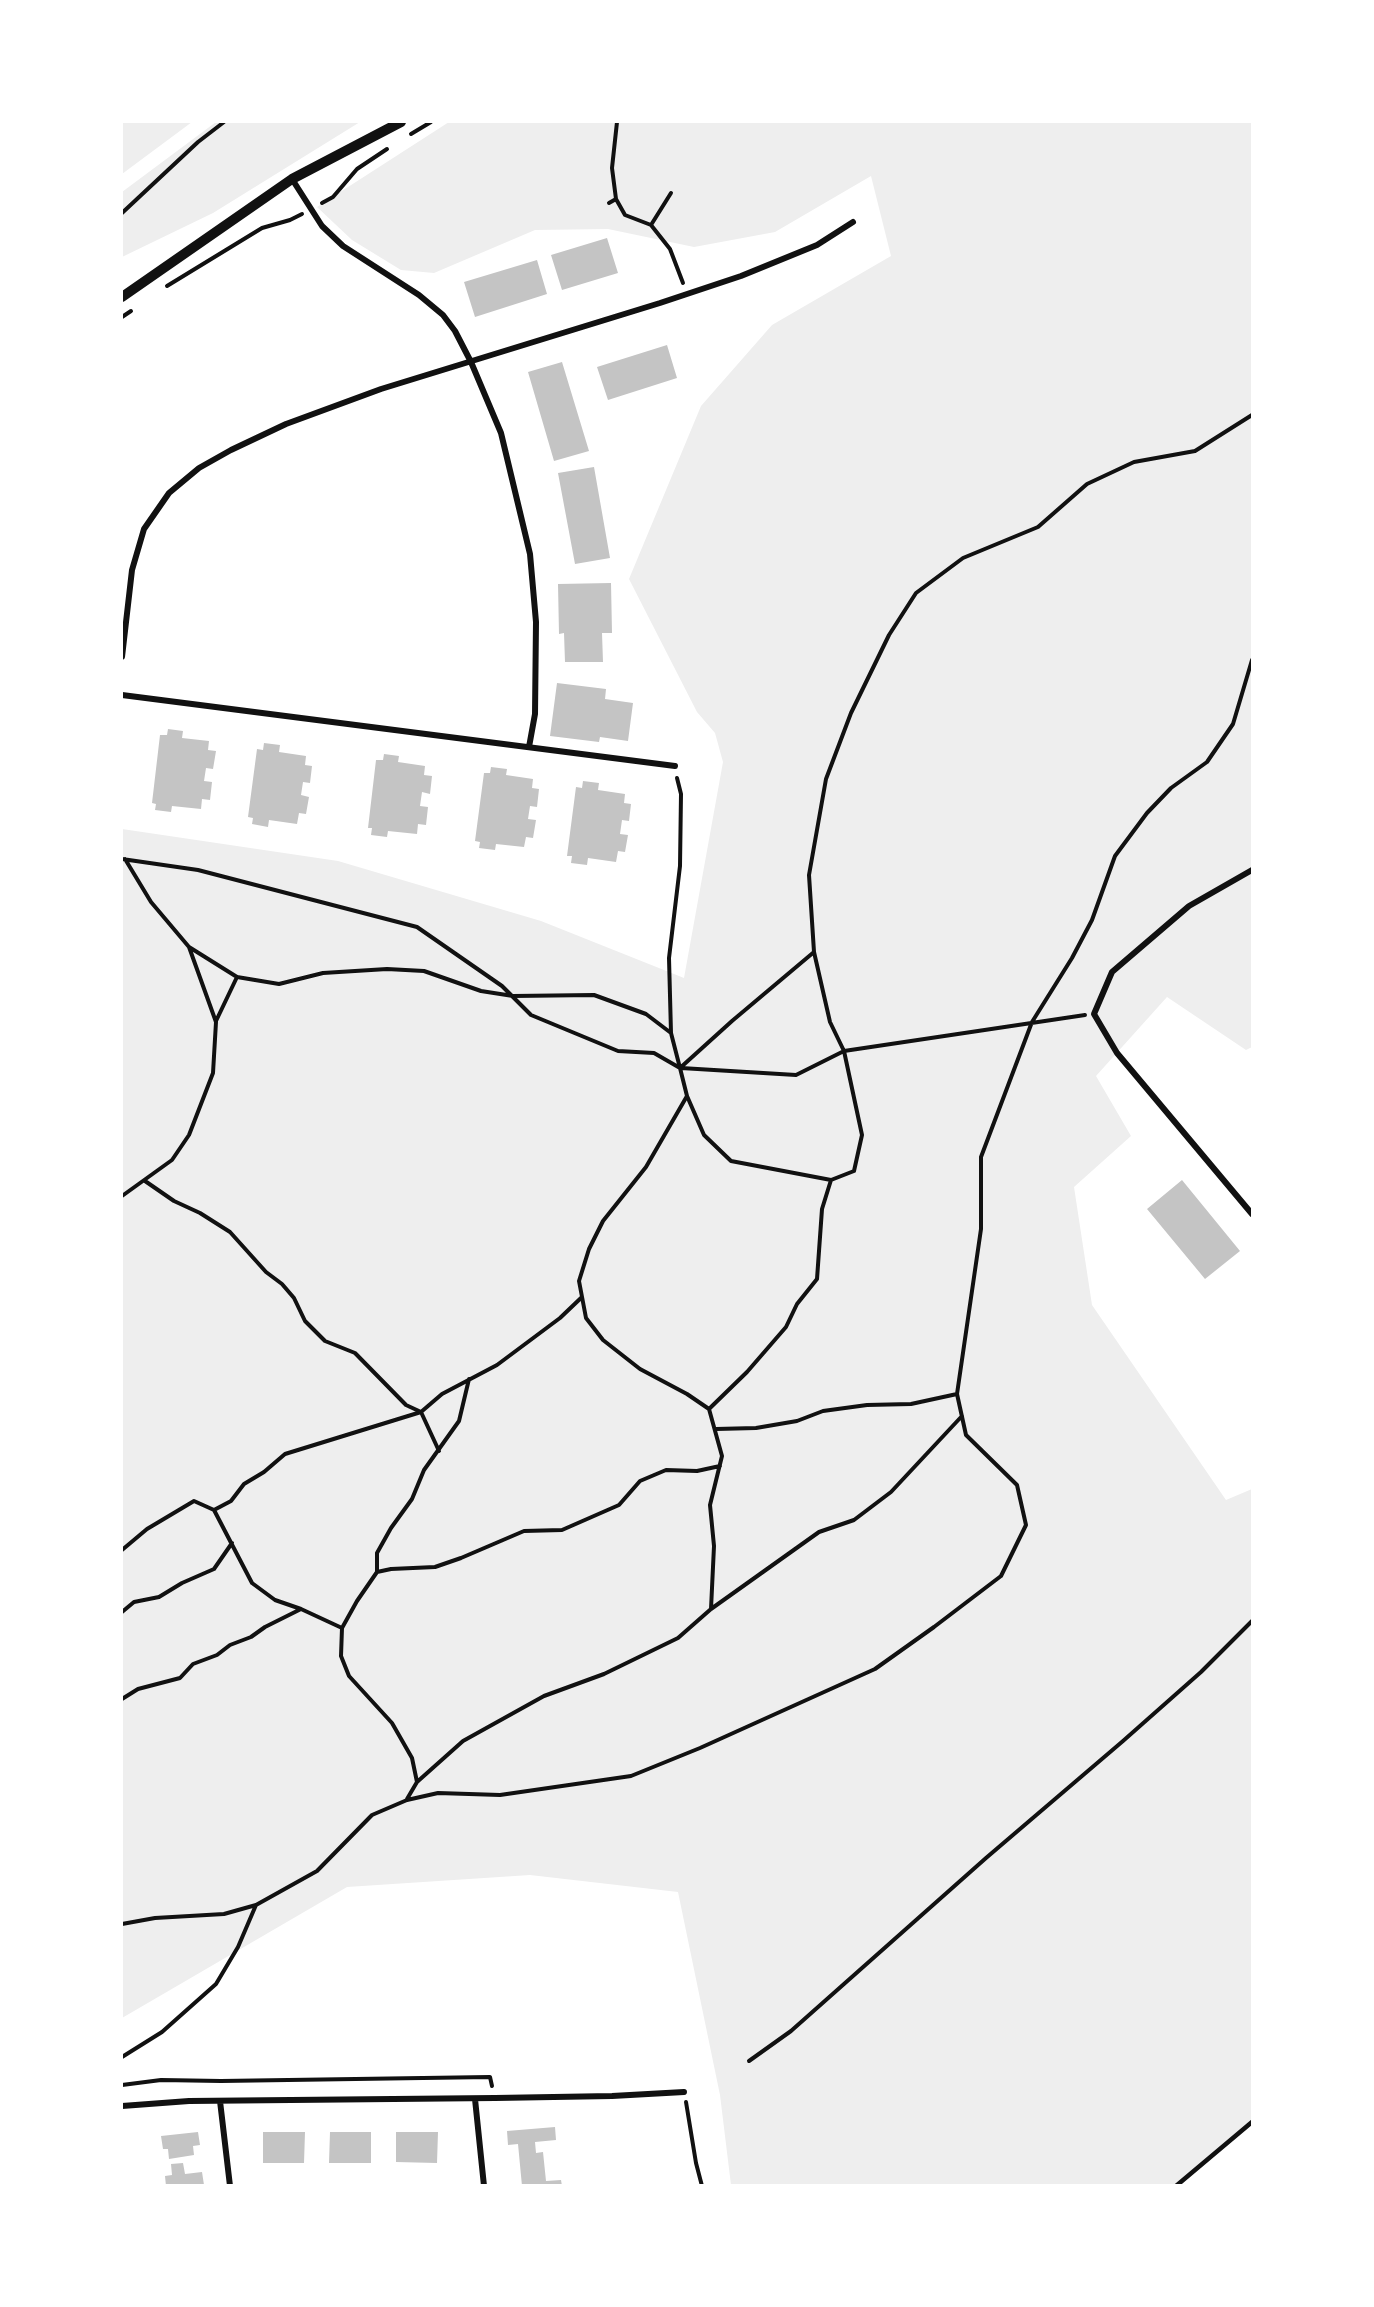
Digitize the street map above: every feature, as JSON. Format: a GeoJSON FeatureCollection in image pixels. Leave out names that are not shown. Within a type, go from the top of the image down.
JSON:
{"type":"FeatureCollection","features":[{"type":"Feature","properties":{"kind":"street"},"geometry":{"type":"LineString","coordinates":[[122,297],[292,179],[401,122]]}},
{"type":"Feature","properties":{"kind":"street"},"geometry":{"type":"LineString","coordinates":[[292,179],[322,226],[343,246],[432,305],[455,331],[471,362],[501,433],[530,554],[536,622],[535,714],[529,747]]}},
{"type":"Feature","properties":{"kind":"street"},"geometry":{"type":"LineString","coordinates":[[122,657],[132,570],[144,529],[162,502],[180,482],[199,468],[286,424],[381,389],[688,294],[818,245],[853,222]]}},
{"type":"Feature","properties":{"kind":"street"},"geometry":{"type":"LineString","coordinates":[[122,695],[675,766]]}},
{"type":"Feature","properties":{"kind":"street"},"geometry":{"type":"LineString","coordinates":[[1252,870],[1189,906],[1112,972],[1094,1014],[1117,1053],[1252,1214]]}},
{"type":"Feature","properties":{"kind":"street"},"geometry":{"type":"LineString","coordinates":[[122,2106],[189,2101],[612,2097],[684,2092]]}},
{"type":"Feature","properties":{"kind":"street"},"geometry":{"type":"LineString","coordinates":[[475,2099],[484,2186]]}},
{"type":"Feature","properties":{"kind":"street"},"geometry":{"type":"LineString","coordinates":[[220,2101],[230,2186]]}},
{"type":"Feature","properties":{"kind":"lane"},"geometry":{"type":"LineString","coordinates":[[1176,2186],[1252,2122]]}},
{"type":"Feature","properties":{"kind":"path"},"geometry":{"type":"LineString","coordinates":[[122,213],[198,142],[224,122]]}},
{"type":"Feature","properties":{"kind":"path"},"geometry":{"type":"LineString","coordinates":[[401,140],[431,122]]}},
{"type":"Feature","properties":{"kind":"path"},"geometry":{"type":"LineString","coordinates":[[616,122],[612,168],[616,199],[625,215],[651,225],[670,249],[688,294]]}},
{"type":"Feature","properties":{"kind":"path"},"geometry":{"type":"LineString","coordinates":[[162,290],[262,228],[290,220],[333,196],[357,169],[392,146]]}},
{"type":"Feature","properties":{"kind":"path"},"geometry":{"type":"LineString","coordinates":[[651,225],[671,193]]}},
{"type":"Feature","properties":{"kind":"path"},"geometry":{"type":"LineString","coordinates":[[609,203],[616,199]]}},
{"type":"Feature","properties":{"kind":"path"},"geometry":{"type":"LineString","coordinates":[[122,317],[136,307]]}},
{"type":"Feature","properties":{"kind":"path"},"geometry":{"type":"LineString","coordinates":[[675,766],[681,794],[680,866],[669,958],[671,1033],[687,1096],[704,1135],[731,1161],[831,1180],[854,1171],[862,1135],[844,1051],[830,1022],[814,952],[809,875],[826,779],[850,713],[889,635],[916,593],[963,558],[1038,527],[1087,484],[1134,462],[1195,451],[1252,415]]}},
{"type":"Feature","properties":{"kind":"path"},"geometry":{"type":"LineString","coordinates":[[122,1924],[155,1918],[224,1914],[256,1905],[317,1870],[372,1815],[407,1800],[438,1793],[500,1795],[631,1776],[700,1748],[876,1669],[1001,1576],[1026,1525],[1017,1485],[966,1435],[957,1394],[981,1229],[981,1157],[1032,1022],[1072,958],[1092,920],[1115,856],[1147,813],[1171,788],[1207,762],[1233,724],[1252,660]]}},
{"type":"Feature","properties":{"kind":"path"},"geometry":{"type":"LineString","coordinates":[[123,859],[198,870],[417,927],[502,986],[531,1015],[618,1051],[654,1053],[680,1068],[796,1075],[844,1051],[1094,1014]]}},
{"type":"Feature","properties":{"kind":"path"},"geometry":{"type":"LineString","coordinates":[[123,859],[152,902],[189,947],[237,977],[279,984],[323,973],[387,969],[423,970],[481,991],[513,996],[594,995],[646,1014],[671,1033]]}},
{"type":"Feature","properties":{"kind":"path"},"geometry":{"type":"LineString","coordinates":[[189,947],[216,1022]]}},
{"type":"Feature","properties":{"kind":"path"},"geometry":{"type":"LineString","coordinates":[[680,1068],[814,952]]}},
{"type":"Feature","properties":{"kind":"path"},"geometry":{"type":"LineString","coordinates":[[122,1196],[172,1160],[189,1135],[213,1073],[216,1022],[237,977]]}},
{"type":"Feature","properties":{"kind":"path"},"geometry":{"type":"LineString","coordinates":[[687,1096],[646,1167],[603,1221],[589,1249],[579,1281],[586,1318],[603,1340],[640,1369],[687,1394],[709,1409],[722,1456],[710,1505],[714,1546],[711,1609]]}},
{"type":"Feature","properties":{"kind":"path"},"geometry":{"type":"LineString","coordinates":[[709,1409],[747,1372],[786,1327],[797,1304],[817,1279],[822,1209],[831,1180]]}},
{"type":"Feature","properties":{"kind":"path"},"geometry":{"type":"LineString","coordinates":[[145,1181],[174,1201],[200,1212],[230,1232],[266,1272],[282,1284],[294,1298],[305,1321],[325,1341],[355,1353],[406,1405],[421,1412],[439,1451]]}},
{"type":"Feature","properties":{"kind":"path"},"geometry":{"type":"LineString","coordinates":[[214,1510],[231,1502],[244,1484],[264,1472],[285,1454],[421,1412],[442,1394],[497,1365],[560,1318],[582,1297]]}},
{"type":"Feature","properties":{"kind":"path"},"geometry":{"type":"LineString","coordinates":[[417,1782],[412,1758],[392,1723],[349,1676],[341,1656],[342,1628],[357,1601],[378,1572],[377,1553],[391,1528],[412,1499],[424,1470],[459,1421],[470,1378]]}},
{"type":"Feature","properties":{"kind":"path"},"geometry":{"type":"LineString","coordinates":[[715,1429],[756,1428],[797,1421],[823,1411],[867,1405],[911,1404],[957,1394]]}},
{"type":"Feature","properties":{"kind":"path"},"geometry":{"type":"LineString","coordinates":[[407,1800],[417,1782],[463,1741],[544,1696],[604,1674],[678,1638],[711,1609],[819,1532],[854,1520],[891,1492],[962,1416]]}},
{"type":"Feature","properties":{"kind":"path"},"geometry":{"type":"LineString","coordinates":[[378,1572],[391,1569],[435,1567],[524,1531],[562,1530],[619,1505],[640,1481],[666,1470],[697,1471],[720,1466]]}},
{"type":"Feature","properties":{"kind":"path"},"geometry":{"type":"LineString","coordinates":[[122,1551],[147,1529],[194,1501],[214,1510],[252,1583],[275,1600],[342,1628]]}},
{"type":"Feature","properties":{"kind":"path"},"geometry":{"type":"LineString","coordinates":[[122,1612],[135,1602],[159,1597],[182,1583],[214,1569],[232,1542]]}},
{"type":"Feature","properties":{"kind":"path"},"geometry":{"type":"LineString","coordinates":[[122,1699],[138,1689],[180,1678],[193,1664],[217,1655],[301,1609]]}},
{"type":"Feature","properties":{"kind":"path"},"geometry":{"type":"LineString","coordinates":[[748,2061],[791,2031],[1201,1672],[1252,1621]]}},
{"type":"Feature","properties":{"kind":"path"},"geometry":{"type":"LineString","coordinates":[[122,2057],[162,2032],[216,1984],[238,1947],[256,1905]]}},
{"type":"Feature","properties":{"kind":"path"},"geometry":{"type":"LineString","coordinates":[[122,2085],[161,2080],[490,2077],[495,2098]]}},
{"type":"Feature","properties":{"kind":"path"},"geometry":{"type":"LineString","coordinates":[[684,2092],[702,2186]]}},
{"type":"Feature","properties":{"kind":"shaded area"},"geometry":{"type":"Polygon","coordinates":[[[122,122],[192,122],[122,174],[122,122]]]}},
{"type":"Feature","properties":{"kind":"shaded area"},"geometry":{"type":"Polygon","coordinates":[[[216,122],[360,122],[213,213],[122,257],[122,192],[216,122]]]}},
{"type":"Feature","properties":{"kind":"shaded area"},"geometry":{"type":"Polygon","coordinates":[[[449,122],[1252,122],[1252,1047],[1246,1050],[1167,997],[1096,1076],[1131,1136],[1074,1187],[1092,1305],[1226,1500],[1252,1489],[1252,2122],[1176,2185],[731,2185],[720,2095],[678,1892],[530,1875],[347,1887],[122,2018],[122,829],[338,861],[541,921],[684,978],[723,762],[715,733],[697,712],[629,579],[701,406],[772,325],[891,256],[871,176],[775,232],[694,247],[608,229],[535,230],[434,273],[401,270],[352,240],[317,207],[449,122]]]}},
{"type":"Feature","properties":{"kind":"building"},"geometry":{"type":"Polygon","coordinates":[[[607,238],[618,273],[562,290],[551,255],[607,238]]]}},
{"type":"Feature","properties":{"kind":"building"},"geometry":{"type":"Polygon","coordinates":[[[537,260],[547,294],[475,317],[464,282],[537,260]]]}},
{"type":"Feature","properties":{"kind":"building"},"geometry":{"type":"Polygon","coordinates":[[[667,345],[677,378],[608,400],[597,367],[667,345]]]}},
{"type":"Feature","properties":{"kind":"building"},"geometry":{"type":"Polygon","coordinates":[[[562,362],[589,451],[554,461],[528,372],[562,362]]]}},
{"type":"Feature","properties":{"kind":"building"},"geometry":{"type":"Polygon","coordinates":[[[594,467],[610,558],[575,564],[558,473],[594,467]]]}},
{"type":"Feature","properties":{"kind":"building"},"geometry":{"type":"Polygon","coordinates":[[[611,583],[612,633],[602,633],[603,662],[565,662],[564,633],[559,634],[558,584],[611,583]]]}},
{"type":"Feature","properties":{"kind":"building"},"geometry":{"type":"Polygon","coordinates":[[[557,683],[606,689],[605,699],[633,703],[628,741],[600,737],[599,742],[550,736],[557,683]]]}},
{"type":"Feature","properties":{"kind":"building"},"geometry":{"type":"Polygon","coordinates":[[[168,729],[183,731],[182,738],[209,741],[208,750],[216,751],[213,769],[206,768],[204,781],[212,782],[210,800],[202,799],[201,809],[172,806],[171,812],[155,810],[156,804],[152,803],[160,735],[167,735],[168,729]]]}},
{"type":"Feature","properties":{"kind":"building"},"geometry":{"type":"Polygon","coordinates":[[[264,743],[280,745],[279,752],[306,756],[305,765],[312,766],[310,783],[303,782],[301,795],[309,797],[306,814],[299,813],[297,824],[269,820],[268,827],[252,824],[253,818],[248,817],[257,749],[263,750],[264,743]]]}},
{"type":"Feature","properties":{"kind":"building"},"geometry":{"type":"Polygon","coordinates":[[[384,754],[399,756],[398,762],[425,766],[424,775],[432,776],[430,794],[422,792],[420,806],[428,807],[426,825],[418,824],[417,834],[388,831],[387,837],[371,835],[372,828],[368,828],[376,760],[383,760],[384,754]]]}},
{"type":"Feature","properties":{"kind":"building"},"geometry":{"type":"Polygon","coordinates":[[[491,767],[507,769],[506,775],[533,779],[532,788],[539,789],[537,807],[530,806],[528,819],[536,820],[533,838],[526,837],[524,847],[496,844],[495,850],[479,848],[480,842],[475,841],[484,773],[490,773],[491,767]]]}},
{"type":"Feature","properties":{"kind":"building"},"geometry":{"type":"Polygon","coordinates":[[[583,781],[599,783],[598,790],[625,794],[624,803],[631,804],[629,821],[622,820],[620,834],[628,835],[625,852],[618,851],[616,862],[588,858],[587,865],[571,863],[572,856],[567,856],[576,787],[582,788],[583,781]]]}},
{"type":"Feature","properties":{"kind":"building"},"geometry":{"type":"Polygon","coordinates":[[[1182,1180],[1240,1251],[1205,1279],[1147,1209],[1182,1180]]]}},
{"type":"Feature","properties":{"kind":"building"},"geometry":{"type":"Polygon","coordinates":[[[555,2127],[556,2140],[535,2142],[536,2153],[543,2152],[546,2181],[561,2180],[562,2186],[522,2186],[518,2144],[508,2145],[507,2131],[555,2127]]]}},
{"type":"Feature","properties":{"kind":"building"},"geometry":{"type":"Polygon","coordinates":[[[198,2132],[200,2145],[193,2146],[194,2155],[169,2159],[168,2149],[163,2149],[161,2136],[198,2132]]]}},
{"type":"Feature","properties":{"kind":"building"},"geometry":{"type":"Polygon","coordinates":[[[263,2132],[305,2132],[304,2163],[263,2163],[263,2132]]]}},
{"type":"Feature","properties":{"kind":"building"},"geometry":{"type":"Polygon","coordinates":[[[330,2132],[371,2132],[371,2163],[329,2163],[330,2132]]]}},
{"type":"Feature","properties":{"kind":"building"},"geometry":{"type":"Polygon","coordinates":[[[396,2132],[438,2132],[437,2163],[396,2162],[396,2132]]]}},
{"type":"Feature","properties":{"kind":"building"},"geometry":{"type":"Polygon","coordinates":[[[183,2163],[185,2174],[202,2172],[204,2185],[166,2186],[165,2176],[172,2175],[171,2164],[183,2163]]]}}]}
